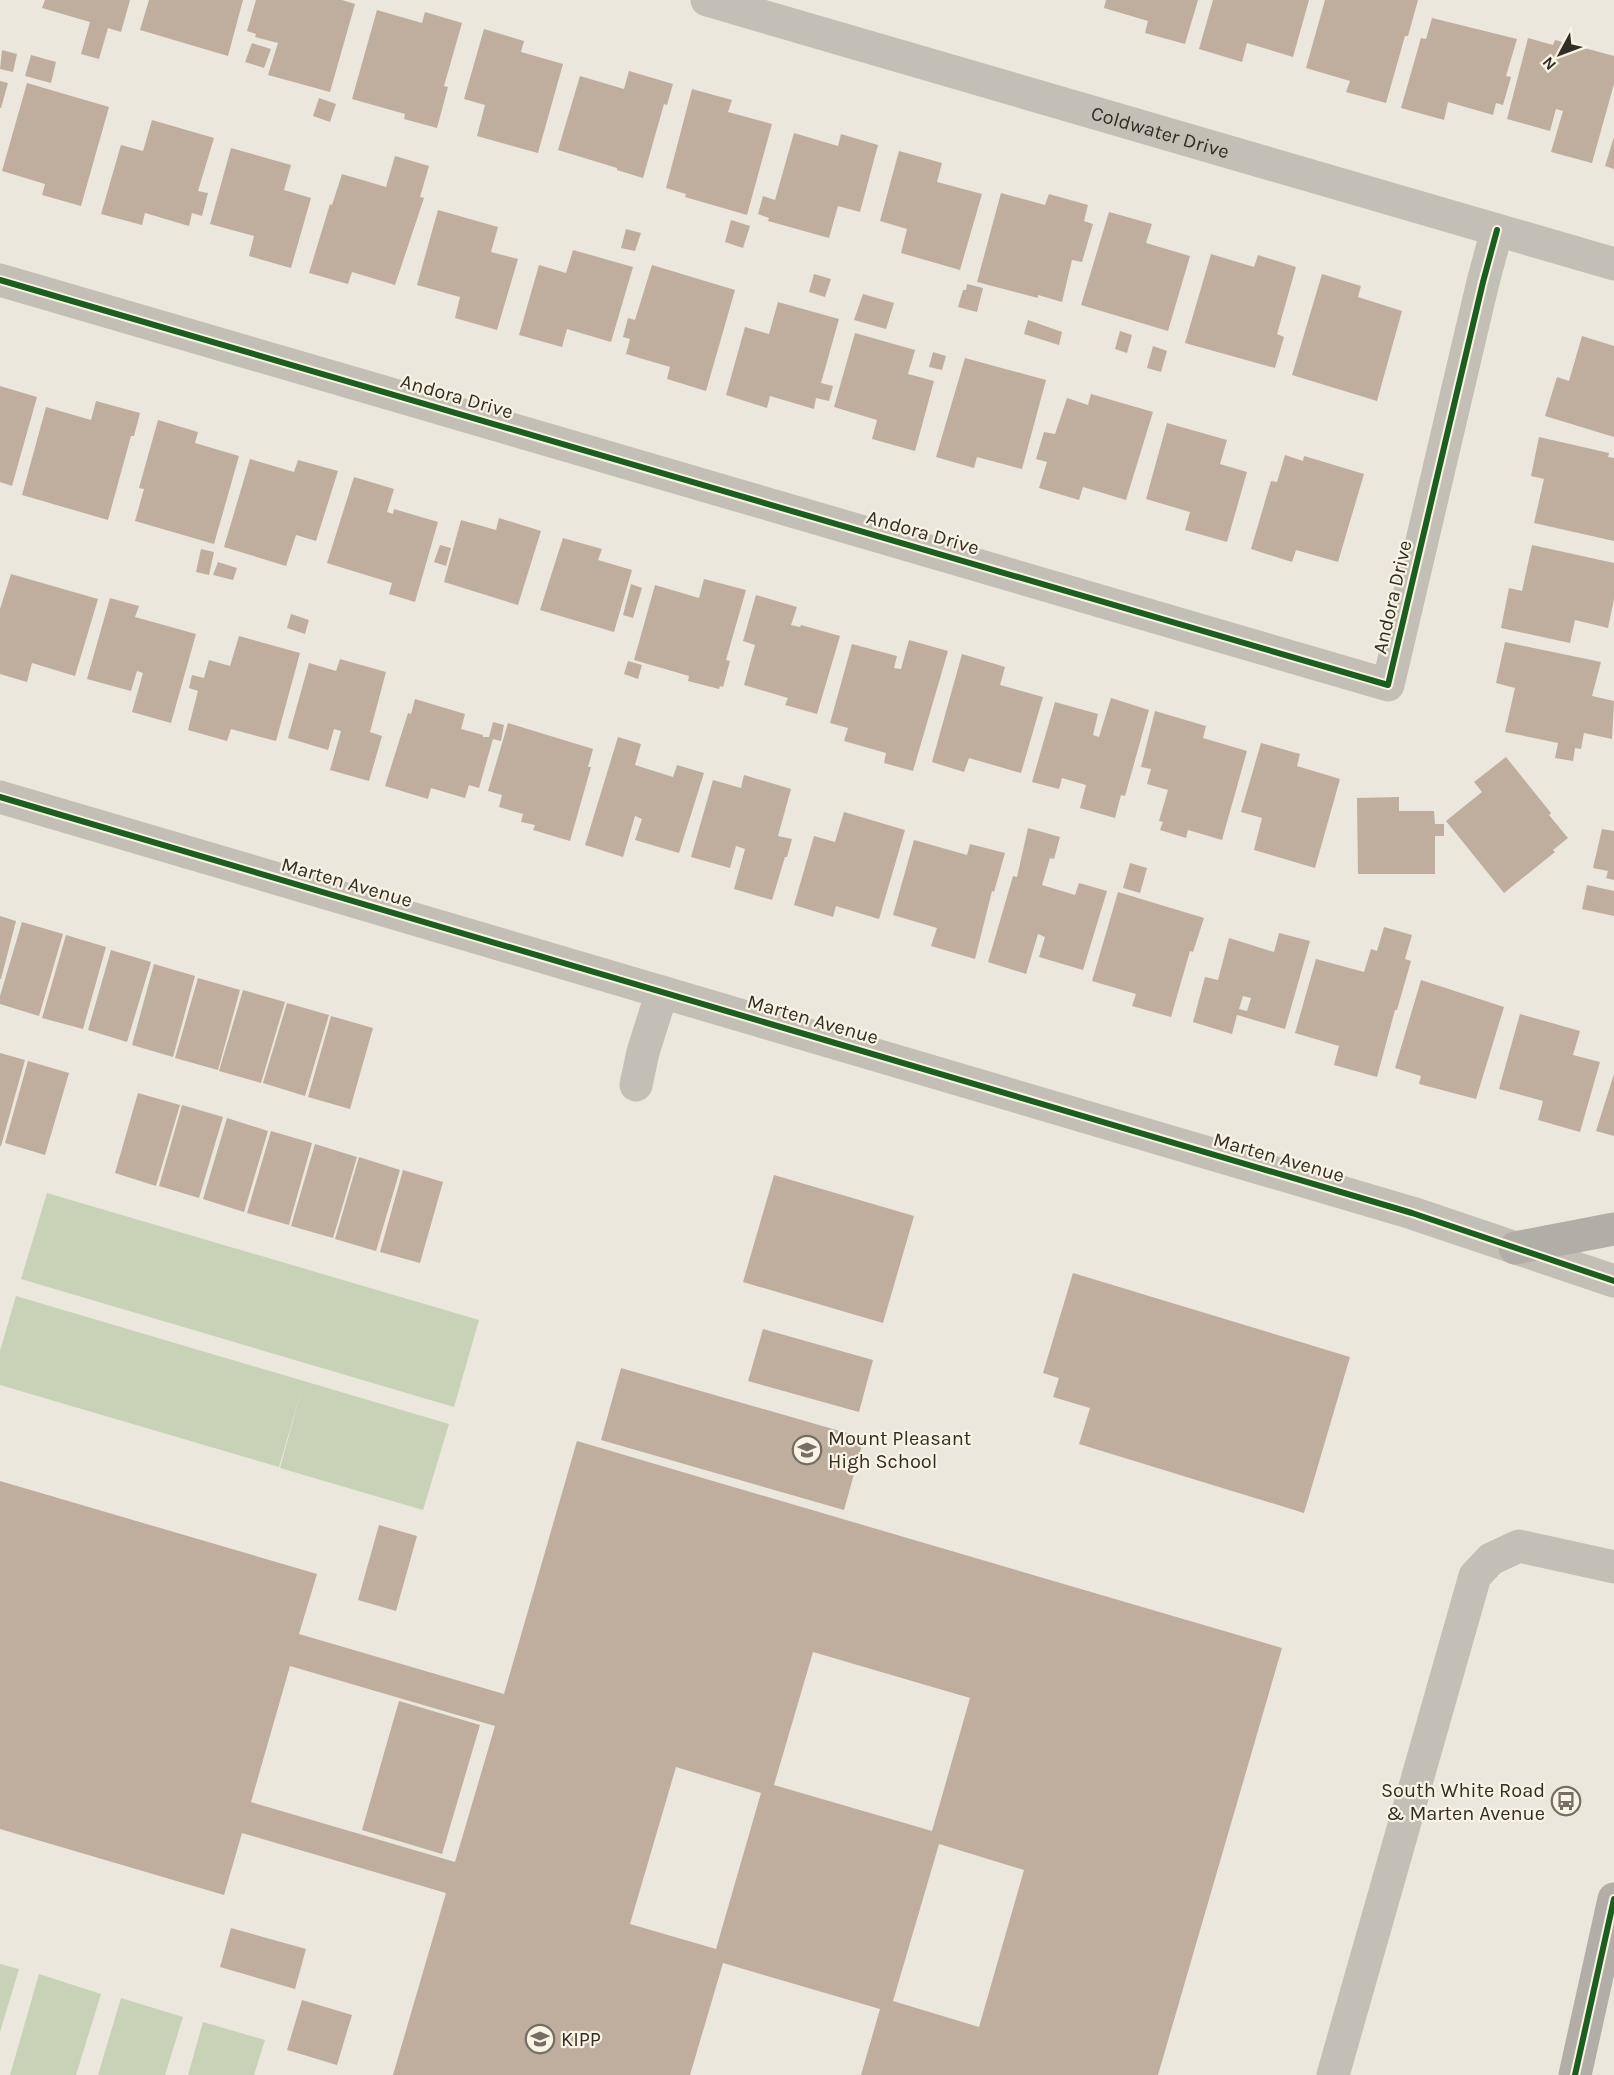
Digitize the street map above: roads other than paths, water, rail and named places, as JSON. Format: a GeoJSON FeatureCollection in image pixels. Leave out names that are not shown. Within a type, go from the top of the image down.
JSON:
{"type":"FeatureCollection","features":[{"type":"Feature","properties":{"kind":"main road"},"geometry":{"type":"LineString","coordinates":[[1515,1248],[1614,1229]]}},
{"type":"Feature","properties":{"kind":"main road"},"geometry":{"type":"LineString","coordinates":[[1575,2075],[1614,1899]]}},
{"type":"Feature","properties":{"kind":"street","name":"Coldwater Drive"},"geometry":{"type":"LineString","coordinates":[[707,0],[1614,264]]}},
{"type":"Feature","properties":{"kind":"street","name":"Andora Drive"},"geometry":{"type":"LineString","coordinates":[[0,280],[1388,685],[1497,230]]}},
{"type":"Feature","properties":{"kind":"street","name":"Marten Avenue"},"geometry":{"type":"LineString","coordinates":[[0,797],[1401,1210],[1614,1281]]}},
{"type":"Feature","properties":{"kind":"street"},"geometry":{"type":"LineString","coordinates":[[636,1085],[643,1052],[662,992]]}},
{"type":"Feature","properties":{"kind":"street"},"geometry":{"type":"LineString","coordinates":[[1333,2075],[1475,1576],[1491,1559],[1519,1546],[1614,1567]]}},
{"type":"Feature","properties":{"kind":"place","name":"Mount Pleasant High School"},"geometry":{"type":"Point","coordinates":[807,1450]}},
{"type":"Feature","properties":{"kind":"place","name":"South White Road & Marten Avenue"},"geometry":{"type":"Point","coordinates":[1566,1801]}},
{"type":"Feature","properties":{"kind":"place","name":"KIPP"},"geometry":{"type":"Point","coordinates":[540,2039]}}]}
